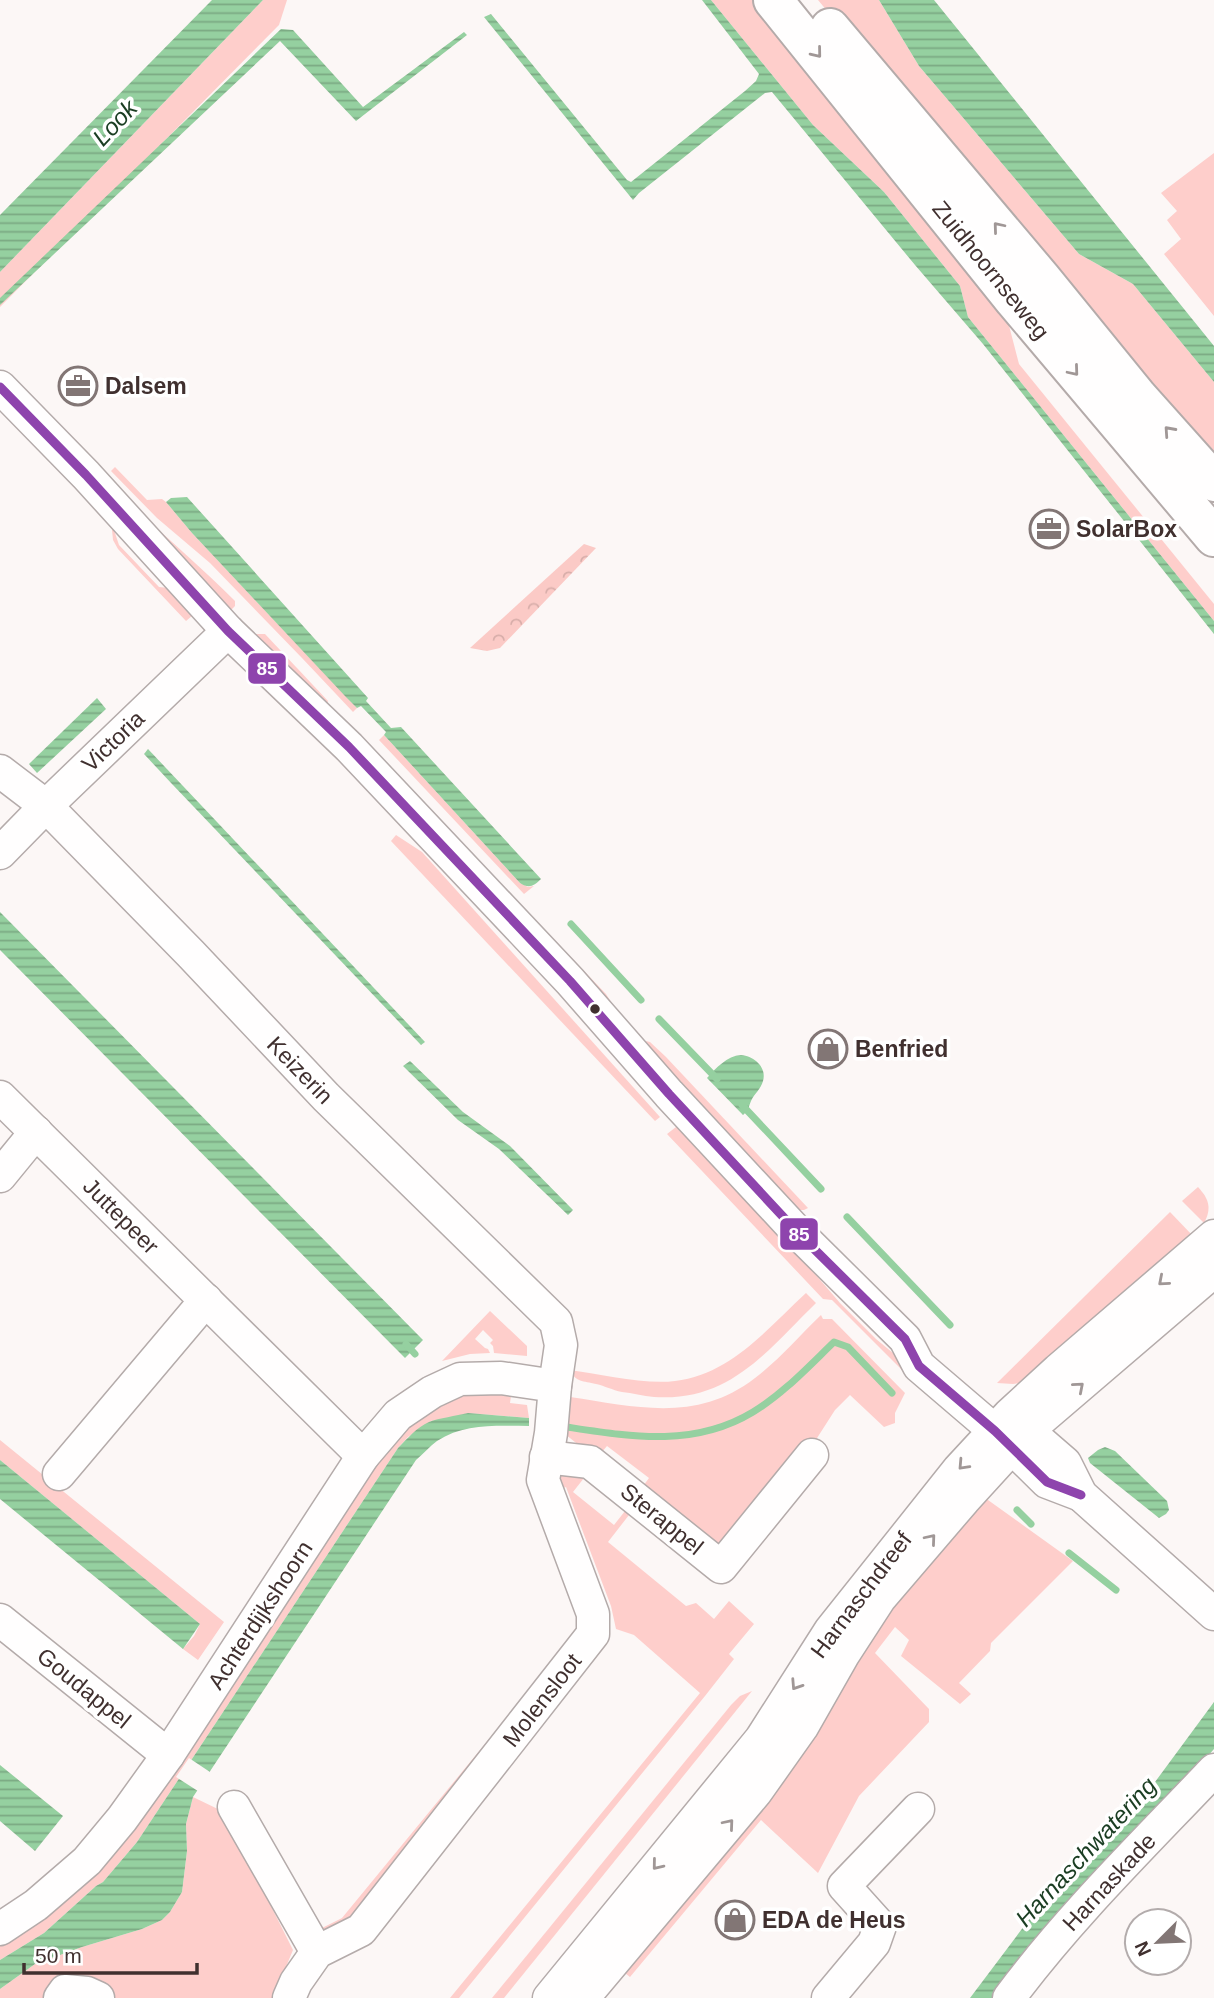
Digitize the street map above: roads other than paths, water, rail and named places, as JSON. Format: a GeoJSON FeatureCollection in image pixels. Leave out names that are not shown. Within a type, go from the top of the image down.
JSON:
{"type":"FeatureCollection","features":[{"type":"Feature","properties":{"kind":"main road","name":"Zuidhoornseweg"},"geometry":{"type":"LineString","coordinates":[[773,0],[1014,300],[1214,537]]}},
{"type":"Feature","properties":{"kind":"main road","name":"Zuidhoornseweg"},"geometry":{"type":"LineString","coordinates":[[807,0],[1138,397],[1214,482]]}},
{"type":"Feature","properties":{"kind":"street"},"geometry":{"type":"LineString","coordinates":[[0,387],[86,475],[228,631],[349,747],[570,981],[669,1094],[801,1236],[905,1339],[934,1352],[1011,1431],[1047,1482],[1081,1495],[1214,1614]]}},
{"type":"Feature","properties":{"kind":"street","name":"Victoria"},"geometry":{"type":"LineString","coordinates":[[0,853],[228,631]]}},
{"type":"Feature","properties":{"kind":"street","name":"Keizerin"},"geometry":{"type":"LineString","coordinates":[[0,771],[46,806],[326,1097],[556,1322],[561,1345],[551,1420]]}},
{"type":"Feature","properties":{"kind":"street","name":"Juttepeer"},"geometry":{"type":"LineString","coordinates":[[0,1097],[363,1455]]}},
{"type":"Feature","properties":{"kind":"street"},"geometry":{"type":"LineString","coordinates":[[0,1176],[36,1132]]}},
{"type":"Feature","properties":{"kind":"street","name":"Harnaschdreef"},"geometry":{"type":"LineString","coordinates":[[583,1998],[756,1792],[802,1727],[843,1654],[880,1598],[971,1492],[1011,1431],[1058,1370],[1214,1236]]}},
{"type":"Feature","properties":{"kind":"street","name":"Harnaschdreef"},"geometry":{"type":"LineString","coordinates":[[551,1997],[761,1739],[830,1631],[940,1491],[1011,1431],[1214,1271]]}},
{"type":"Feature","properties":{"kind":"street"},"geometry":{"type":"LineString","coordinates":[[59,1474],[206,1300]]}},
{"type":"Feature","properties":{"kind":"street","name":"Achterdijkshoorn"},"geometry":{"type":"LineString","coordinates":[[0,1929],[36,1905],[87,1861],[122,1819],[168,1755],[363,1455],[398,1415],[432,1392],[460,1379],[501,1378],[551,1420]]}},
{"type":"Feature","properties":{"kind":"street","name":"Sterappel"},"geometry":{"type":"LineString","coordinates":[[551,1420],[590,1462],[721,1567],[811,1455]]}},
{"type":"Feature","properties":{"kind":"street","name":"Molensloot"},"geometry":{"type":"LineString","coordinates":[[289,1998],[296,1982],[317,1952],[361,1930],[593,1634],[593,1614],[543,1480],[551,1420]]}},
{"type":"Feature","properties":{"kind":"street","name":"Goudappel"},"geometry":{"type":"LineString","coordinates":[[0,1620],[168,1755]]}},
{"type":"Feature","properties":{"kind":"street","name":"Harnaskade"},"geometry":{"type":"LineString","coordinates":[[1009,1998],[1028,1972],[1098,1893],[1214,1770]]}},
{"type":"Feature","properties":{"kind":"street"},"geometry":{"type":"LineString","coordinates":[[234,1807],[317,1952]]}},
{"type":"Feature","properties":{"kind":"street"},"geometry":{"type":"LineString","coordinates":[[828,1998],[874,1943],[880,1926],[844,1886],[918,1809]]}},
{"type":"Feature","properties":{"kind":"street"},"geometry":{"type":"LineString","coordinates":[[60,1998],[65,1992],[87,1993],[98,1998]]}},
{"type":"Feature","properties":{"kind":"water","name":"Look"},"geometry":{"type":"Polygon","coordinates":[[[212,0],[263,0],[0,272],[0,215],[212,0]]]}},
{"type":"Feature","properties":{"kind":"water"},"geometry":{"type":"Polygon","coordinates":[[[702,0],[711,0],[813,125],[884,192],[960,286],[968,317],[1214,621],[1214,634],[983,344],[772,92],[765,93],[633,200],[484,17],[491,14],[631,182],[745,91],[756,81],[759,74],[702,0]]]}},
{"type":"Feature","properties":{"kind":"water"},"geometry":{"type":"Polygon","coordinates":[[[879,0],[934,0],[1214,346],[1214,382],[1133,284],[1079,254],[919,66],[879,0]]]}},
{"type":"Feature","properties":{"kind":"water"},"geometry":{"type":"Polygon","coordinates":[[[281,29],[293,30],[363,107],[464,32],[467,35],[356,121],[280,41],[0,305],[0,298],[281,29]]]}},
{"type":"Feature","properties":{"kind":"water"},"geometry":{"type":"Polygon","coordinates":[[[187,497],[368,698],[366,701],[391,728],[401,727],[541,879],[529,886],[520,883],[384,735],[386,732],[361,706],[357,708],[345,696],[166,502],[171,498],[187,497]]]}},
{"type":"Feature","properties":{"kind":"water"},"geometry":{"type":"Polygon","coordinates":[[[97,698],[106,709],[37,773],[29,764],[97,698]]]}},
{"type":"Feature","properties":{"kind":"water"},"geometry":{"type":"Polygon","coordinates":[[[148,749],[425,1042],[421,1045],[172,784],[144,754],[148,749]]]}},
{"type":"Feature","properties":{"kind":"water"},"geometry":{"type":"Polygon","coordinates":[[[0,912],[423,1340],[405,1358],[0,950],[0,912]]]}},
{"type":"Feature","properties":{"kind":"water"},"geometry":{"type":"Polygon","coordinates":[[[741,1055],[758,1063],[764,1076],[761,1087],[743,1115],[707,1078],[726,1060],[741,1055]]]}},
{"type":"Feature","properties":{"kind":"water"},"geometry":{"type":"Polygon","coordinates":[[[410,1061],[463,1112],[510,1146],[573,1210],[568,1215],[499,1149],[458,1120],[403,1066],[410,1061]]]}},
{"type":"Feature","properties":{"kind":"water"},"geometry":{"type":"Polygon","coordinates":[[[468,1413],[529,1418],[529,1426],[481,1427],[459,1431],[437,1441],[416,1460],[193,1797],[186,1824],[187,1851],[182,1892],[170,1912],[162,1920],[142,1929],[35,1964],[0,1989],[0,1960],[44,1933],[103,1882],[137,1842],[398,1448],[425,1424],[468,1413]]]}},
{"type":"Feature","properties":{"kind":"water"},"geometry":{"type":"Polygon","coordinates":[[[1105,1447],[1115,1451],[1167,1501],[1169,1510],[1166,1514],[1159,1518],[1090,1463],[1088,1458],[1105,1447]]]}},
{"type":"Feature","properties":{"kind":"water"},"geometry":{"type":"Polygon","coordinates":[[[0,1460],[200,1624],[183,1649],[0,1499],[0,1460]]]}},
{"type":"Feature","properties":{"kind":"water"},"geometry":{"type":"Polygon","coordinates":[[[1214,1702],[1214,1749],[995,1998],[970,1998],[1058,1881],[1129,1808],[1141,1801],[1214,1702]]]}},
{"type":"Feature","properties":{"kind":"water"},"geometry":{"type":"Polygon","coordinates":[[[0,1765],[63,1816],[35,1851],[0,1821],[0,1765]]]}},
{"type":"Feature","properties":{"kind":"waterway"},"geometry":{"type":"LineString","coordinates":[[571,924],[641,1000]]}},
{"type":"Feature","properties":{"kind":"waterway"},"geometry":{"type":"LineString","coordinates":[[659,1019],[717,1079]]}},
{"type":"Feature","properties":{"kind":"waterway"},"geometry":{"type":"LineString","coordinates":[[742,1105],[821,1189]]}},
{"type":"Feature","properties":{"kind":"waterway"},"geometry":{"type":"LineString","coordinates":[[847,1217],[950,1325]]}},
{"type":"Feature","properties":{"kind":"waterway"},"geometry":{"type":"LineString","coordinates":[[560,1426],[659,1437],[707,1431],[730,1424],[775,1397],[834,1342],[848,1347],[892,1393]]}},
{"type":"Feature","properties":{"kind":"waterway"},"geometry":{"type":"LineString","coordinates":[[406,1344],[415,1354]]}},
{"type":"Feature","properties":{"kind":"waterway"},"geometry":{"type":"LineString","coordinates":[[1017,1510],[1031,1524]]}},
{"type":"Feature","properties":{"kind":"waterway"},"geometry":{"type":"LineString","coordinates":[[1069,1553],[1116,1590]]}},
{"type":"Feature","properties":{"kind":"place","name":"Dalsem"},"geometry":{"type":"Point","coordinates":[78,386]}},
{"type":"Feature","properties":{"kind":"place","name":"SolarBox"},"geometry":{"type":"Point","coordinates":[1049,529]}},
{"type":"Feature","properties":{"kind":"place","name":"Benfried"},"geometry":{"type":"Point","coordinates":[828,1049]}},
{"type":"Feature","properties":{"kind":"place","name":"EDA de Heus"},"geometry":{"type":"Point","coordinates":[735,1920]}},
{"type":"Feature","properties":{"kind":"water label","name":"Harnaschwatering"},"geometry":{"type":"Point","coordinates":[1086,1852]}}]}
